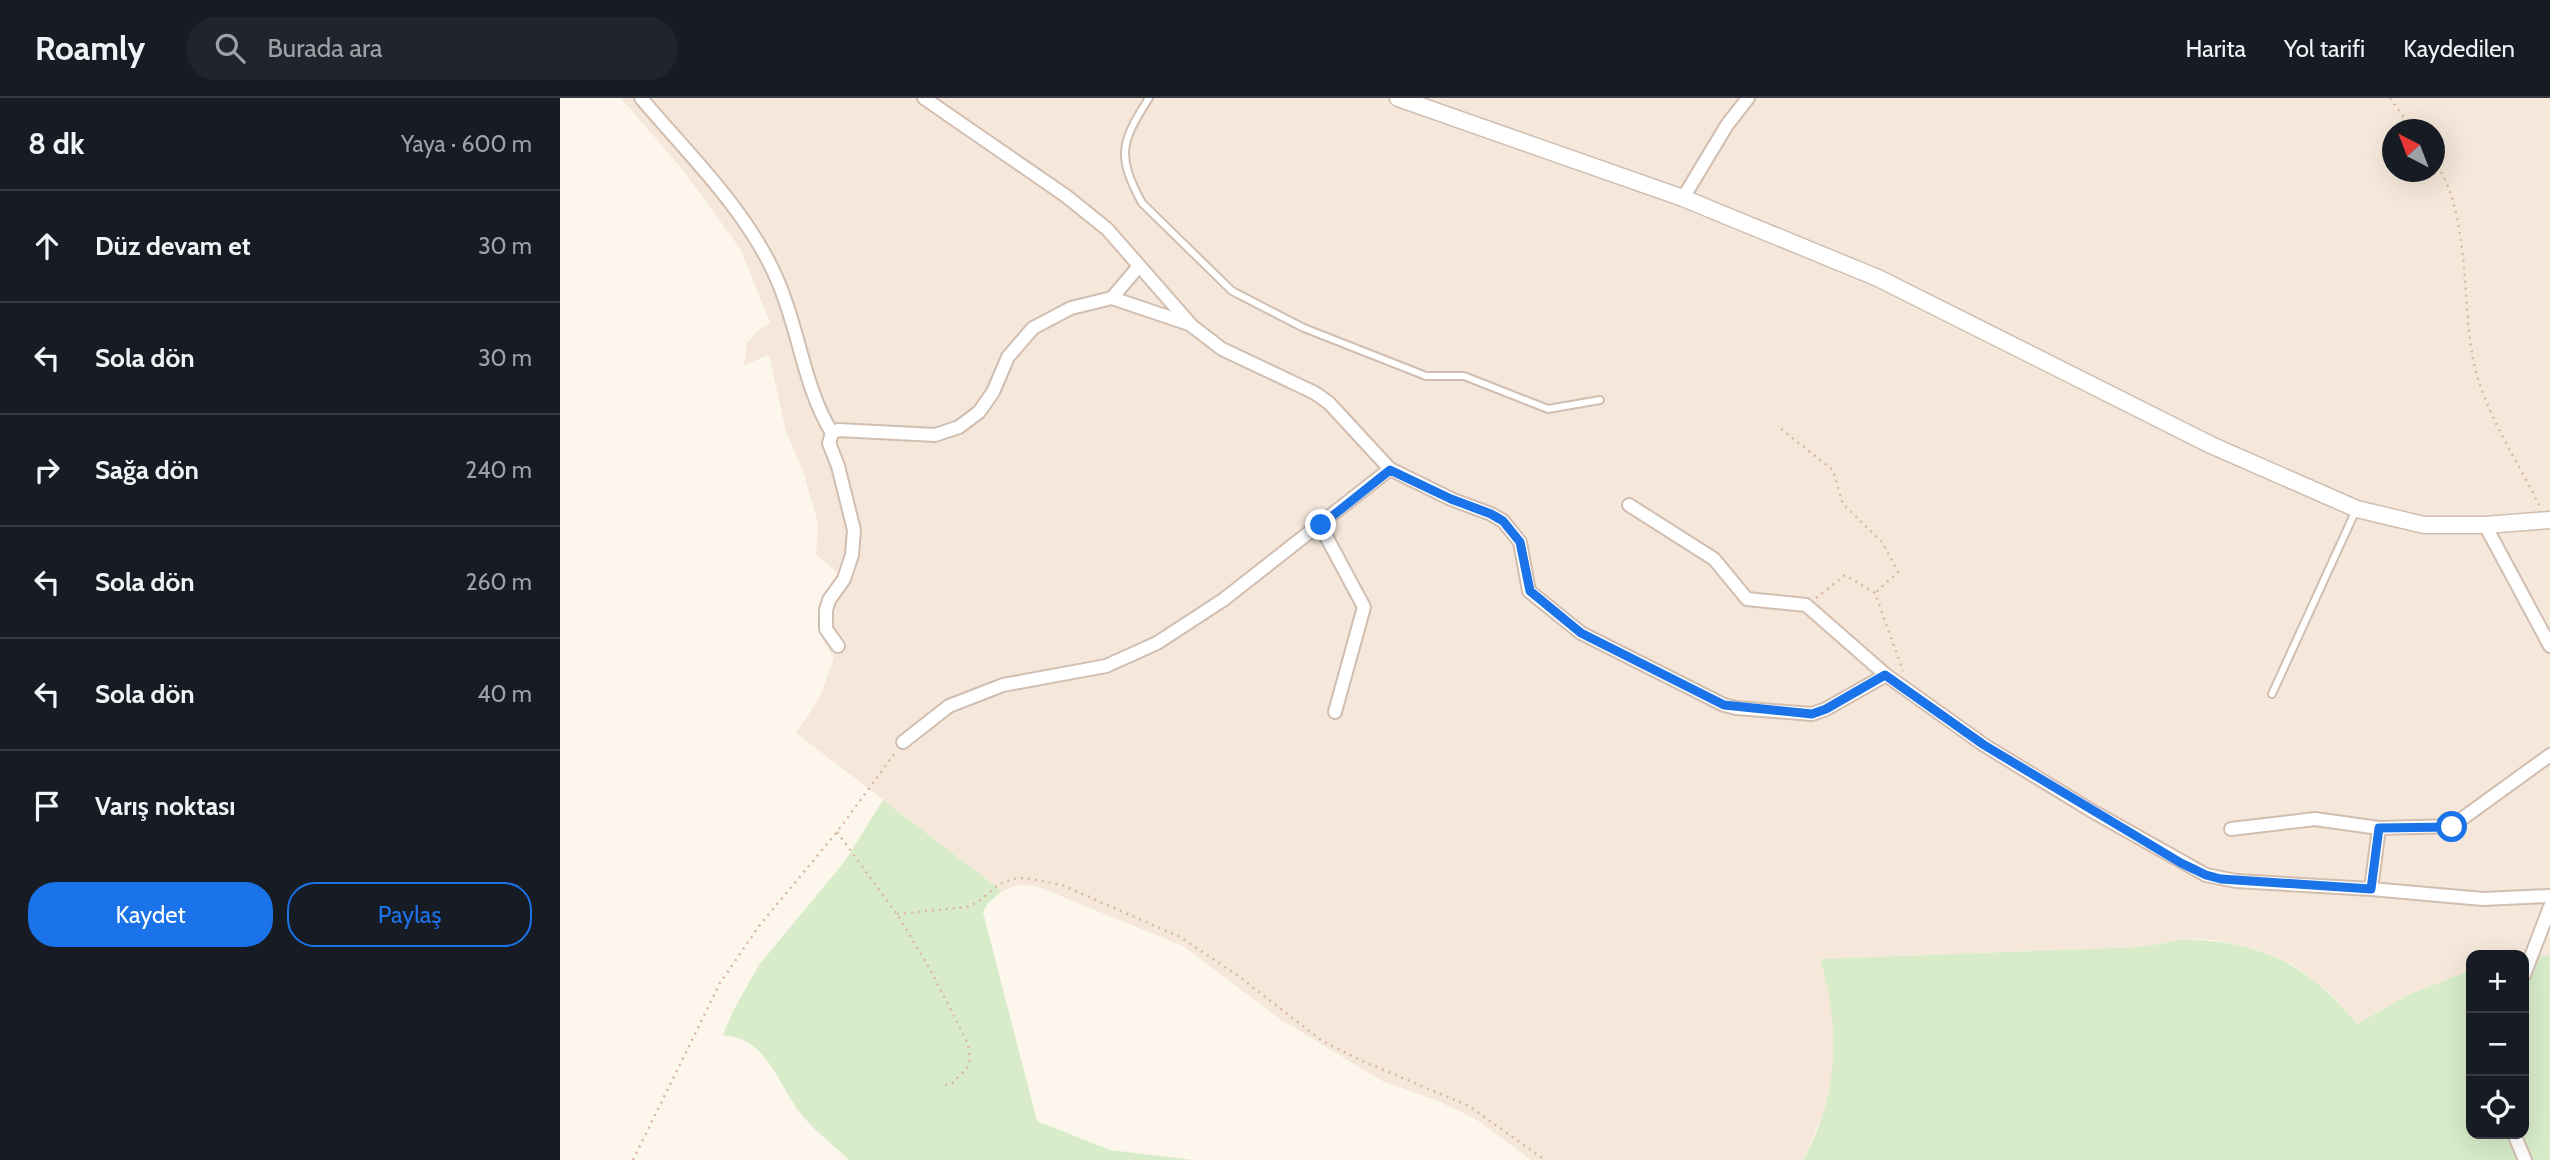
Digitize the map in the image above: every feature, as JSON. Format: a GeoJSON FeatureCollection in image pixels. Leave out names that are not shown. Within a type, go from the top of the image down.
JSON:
{"type":"FeatureCollection","features":[{"type":"Feature","properties":{"kind":"street"},"geometry":{"type":"LineString","coordinates":[[641,98],[724,196],[768,260],[785,300],[815,398],[832,433],[829,443],[838,466],[854,530],[848,567],[825,610],[826,629],[838,646]]}},
{"type":"Feature","properties":{"kind":"street"},"geometry":{"type":"LineString","coordinates":[[924,98],[1077,204],[1107,229],[1192,326],[1222,349],[1315,393],[1329,403],[1390,470],[1503,521],[1520,542],[1530,591],[1581,633],[1724,705],[1812,714],[1826,709],[1885,675]]}},
{"type":"Feature","properties":{"kind":"street"},"geometry":{"type":"LineString","coordinates":[[1398,98],[1683,198],[1878,278],[2211,445],[2357,509],[2424,525],[2485,525],[2549,520]]}},
{"type":"Feature","properties":{"kind":"street"},"geometry":{"type":"LineString","coordinates":[[1683,198],[1727,125],[1748,98]]}},
{"type":"Feature","properties":{"kind":"street"},"geometry":{"type":"LineString","coordinates":[[1112,298],[1139,266]]}},
{"type":"Feature","properties":{"kind":"street"},"geometry":{"type":"LineString","coordinates":[[832,433],[838,430],[935,435],[959,428],[979,412],[993,392],[1008,357],[1033,328],[1071,308],[1112,298],[1192,326]]}},
{"type":"Feature","properties":{"kind":"street"},"geometry":{"type":"LineString","coordinates":[[903,742],[949,706],[981,693],[1003,685],[1106,666],[1157,643],[1223,600],[1390,470]]}},
{"type":"Feature","properties":{"kind":"street"},"geometry":{"type":"LineString","coordinates":[[1629,505],[1714,559],[1747,599],[1806,606],[1885,675],[1995,752],[2206,875],[2236,881],[2483,898],[2550,896]]}},
{"type":"Feature","properties":{"kind":"street"},"geometry":{"type":"LineString","coordinates":[[1321,525],[1364,607],[1335,712]]}},
{"type":"Feature","properties":{"kind":"street"},"geometry":{"type":"LineString","coordinates":[[2485,525],[2550,646]]}},
{"type":"Feature","properties":{"kind":"street"},"geometry":{"type":"LineString","coordinates":[[2231,829],[2315,819],[2379,828],[2452,827],[2550,755]]}},
{"type":"Feature","properties":{"kind":"street"},"geometry":{"type":"LineString","coordinates":[[2371,889],[2379,828]]}},
{"type":"Feature","properties":{"kind":"street"},"geometry":{"type":"LineString","coordinates":[[2529,962],[2550,907]]}},
{"type":"Feature","properties":{"kind":"street"},"geometry":{"type":"LineString","coordinates":[[2516,1139],[2525,1160]]}},
{"type":"Feature","properties":{"kind":"lane"},"geometry":{"type":"LineString","coordinates":[[1149,98],[1125,144],[1126,170],[1142,202],[1232,291],[1304,328],[1426,376],[1464,376],[1548,409],[1600,400]]}},
{"type":"Feature","properties":{"kind":"lane"},"geometry":{"type":"LineString","coordinates":[[2272,694],[2357,509]]}},
{"type":"Feature","properties":{"kind":"path"},"geometry":{"type":"LineString","coordinates":[[2390,98],[2405,119]]}},
{"type":"Feature","properties":{"kind":"path"},"geometry":{"type":"LineString","coordinates":[[2445,178],[2457,216],[2470,339],[2478,380],[2495,419],[2549,520]]}},
{"type":"Feature","properties":{"kind":"path"},"geometry":{"type":"LineString","coordinates":[[1781,429],[1833,470],[1843,504],[1882,541],[1898,572],[1875,593]]}},
{"type":"Feature","properties":{"kind":"path"},"geometry":{"type":"LineString","coordinates":[[1806,606],[1844,575],[1875,593],[1911,694]]}},
{"type":"Feature","properties":{"kind":"path"},"geometry":{"type":"LineString","coordinates":[[633,1160],[720,983],[759,926],[837,832],[903,742]]}},
{"type":"Feature","properties":{"kind":"path"},"geometry":{"type":"LineString","coordinates":[[837,832],[897,914],[931,971],[968,1044],[970,1060],[967,1068],[952,1083],[942,1086]]}},
{"type":"Feature","properties":{"kind":"path"},"geometry":{"type":"LineString","coordinates":[[897,914],[967,907],[978,902],[999,884],[1012,879],[1026,878],[1062,885],[1180,937],[1237,975],[1321,1040],[1360,1060],[1469,1106],[1545,1160]]}},
{"type":"Feature","properties":{"kind":"shaded area"},"geometry":{"type":"Polygon","coordinates":[[[621,98],[2550,98],[2550,955],[2529,957],[2529,950],[2466,950],[2466,972],[2408,995],[2357,1024],[2330,993],[2297,967],[2259,950],[2220,941],[2200,939],[2141,947],[1821,959],[1832,1004],[1833,1072],[1823,1114],[1803,1160],[1531,1160],[1477,1120],[1438,1101],[1382,1081],[1280,1019],[1183,946],[1036,886],[1019,885],[1002,891],[796,733],[819,699],[834,658],[823,641],[821,628],[838,578],[836,572],[816,554],[816,516],[803,471],[786,432],[769,355],[744,365],[747,343],[757,331],[770,323],[741,250],[686,174],[621,98]]]}},
{"type":"Feature","properties":{"kind":"green space"},"geometry":{"type":"Polygon","coordinates":[[[883,800],[1002,891],[988,903],[983,912],[1037,1121],[1110,1150],[1193,1160],[849,1160],[801,1114],[761,1054],[739,1038],[723,1035],[759,965],[845,861],[883,800]]]}},
{"type":"Feature","properties":{"kind":"green space"},"geometry":{"type":"Polygon","coordinates":[[[2180,940],[2233,944],[2257,950],[2300,971],[2339,1003],[2357,1024],[2408,995],[2466,972],[2466,1139],[2529,1139],[2529,957],[2550,955],[2550,1160],[1803,1160],[1824,1112],[1833,1061],[1831,1010],[1820,959],[2141,947],[2180,940]]]}},
{"type":"Feature","properties":{"kind":"route"},"geometry":{"type":"LineString","coordinates":[[1321,525],[1390,470],[1503,521],[1520,542],[1530,591],[1581,633],[1724,705],[1812,714],[1826,709],[1885,675],[1984,745],[2092,811],[2206,875],[2236,881],[2371,889],[2379,828],[2452,827]]}}]}
